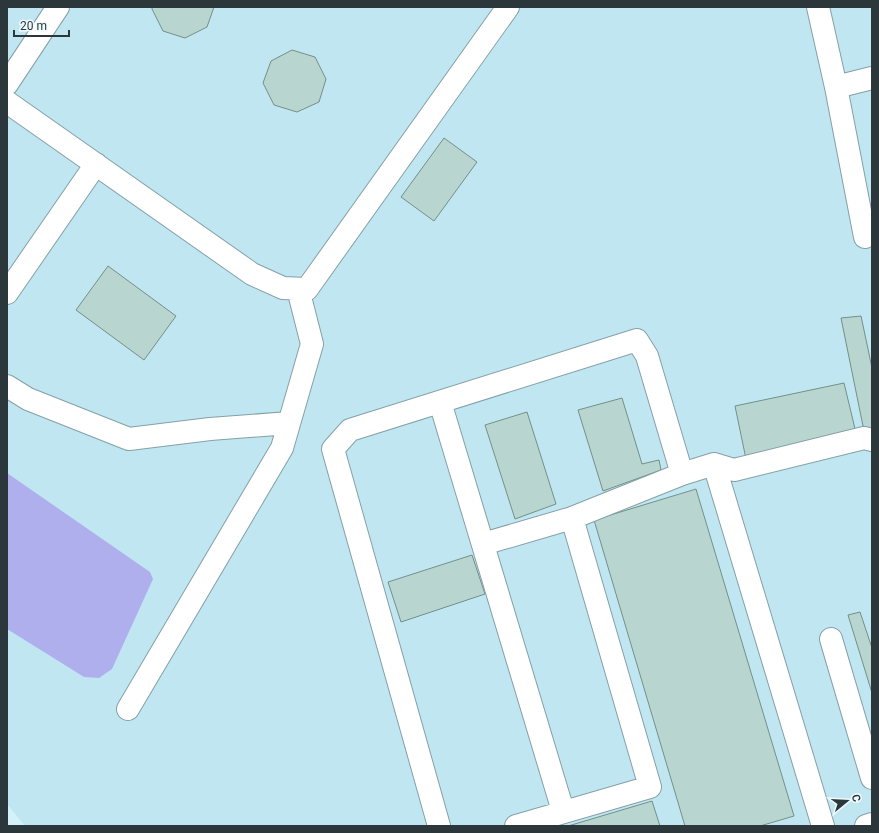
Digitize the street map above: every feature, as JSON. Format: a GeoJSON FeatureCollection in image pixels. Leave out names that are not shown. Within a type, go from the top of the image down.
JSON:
{"type":"FeatureCollection","features":[{"type":"Feature","properties":{"kind":"street"},"geometry":{"type":"LineString","coordinates":[[7,84],[58,7]]}},
{"type":"Feature","properties":{"kind":"street"},"geometry":{"type":"LineString","coordinates":[[7,102],[252,274],[283,288],[307,289],[508,7]]}},
{"type":"Feature","properties":{"kind":"street"},"geometry":{"type":"LineString","coordinates":[[818,7],[836,87],[865,237]]}},
{"type":"Feature","properties":{"kind":"street"},"geometry":{"type":"LineString","coordinates":[[836,87],[872,78]]}},
{"type":"Feature","properties":{"kind":"street"},"geometry":{"type":"LineString","coordinates":[[7,293],[96,164]]}},
{"type":"Feature","properties":{"kind":"street"},"geometry":{"type":"LineString","coordinates":[[128,709],[282,448],[312,344],[298,289]]}},
{"type":"Feature","properties":{"kind":"street"},"geometry":{"type":"LineString","coordinates":[[439,826],[333,449],[350,430],[637,340],[647,356],[682,474]]}},
{"type":"Feature","properties":{"kind":"street"},"geometry":{"type":"LineString","coordinates":[[7,386],[28,399],[129,440],[210,429],[289,423]]}},
{"type":"Feature","properties":{"kind":"street"},"geometry":{"type":"LineString","coordinates":[[440,402],[563,811]]}},
{"type":"Feature","properties":{"kind":"street"},"geometry":{"type":"LineString","coordinates":[[483,544],[572,518],[682,474],[714,464],[734,470],[864,438],[872,440]]}},
{"type":"Feature","properties":{"kind":"street"},"geometry":{"type":"LineString","coordinates":[[714,464],[823,826]]}},
{"type":"Feature","properties":{"kind":"street"},"geometry":{"type":"LineString","coordinates":[[516,826],[563,811],[650,787],[572,518]]}},
{"type":"Feature","properties":{"kind":"street"},"geometry":{"type":"LineString","coordinates":[[831,639],[872,778]]}},
{"type":"Feature","properties":{"kind":"street"},"geometry":{"type":"LineString","coordinates":[[866,826],[872,824]]}},
{"type":"Feature","properties":{"kind":"shaded area"},"geometry":{"type":"Polygon","coordinates":[[[7,7],[872,7],[872,826],[25,826],[7,804],[7,7]]]}},
{"type":"Feature","properties":{"kind":"water"},"geometry":{"type":"Polygon","coordinates":[[[7,473],[150,572],[153,579],[112,669],[99,678],[84,677],[7,629],[7,473]]]}},
{"type":"Feature","properties":{"kind":"building"},"geometry":{"type":"Polygon","coordinates":[[[152,7],[214,7],[207,27],[185,38],[163,31],[152,7]]]}},
{"type":"Feature","properties":{"kind":"building"},"geometry":{"type":"Polygon","coordinates":[[[292,50],[315,57],[326,79],[319,102],[297,112],[274,105],[263,83],[271,61],[292,50]]]}},
{"type":"Feature","properties":{"kind":"building"},"geometry":{"type":"Polygon","coordinates":[[[444,138],[477,162],[434,221],[401,197],[444,138]]]}},
{"type":"Feature","properties":{"kind":"building"},"geometry":{"type":"Polygon","coordinates":[[[108,266],[176,316],[144,360],[76,310],[108,266]]]}},
{"type":"Feature","properties":{"kind":"building"},"geometry":{"type":"Polygon","coordinates":[[[861,316],[872,368],[872,429],[863,426],[841,318],[861,316]]]}},
{"type":"Feature","properties":{"kind":"building"},"geometry":{"type":"Polygon","coordinates":[[[844,383],[856,433],[746,459],[735,406],[844,383]]]}},
{"type":"Feature","properties":{"kind":"building"},"geometry":{"type":"Polygon","coordinates":[[[622,398],[642,464],[659,460],[661,470],[603,491],[578,410],[622,398]]]}},
{"type":"Feature","properties":{"kind":"building"},"geometry":{"type":"Polygon","coordinates":[[[527,412],[556,504],[515,519],[485,425],[527,412]]]}},
{"type":"Feature","properties":{"kind":"building"},"geometry":{"type":"Polygon","coordinates":[[[696,489],[794,816],[760,826],[685,826],[594,520],[696,489]]]}},
{"type":"Feature","properties":{"kind":"building"},"geometry":{"type":"Polygon","coordinates":[[[472,555],[485,594],[401,622],[388,582],[472,555]]]}},
{"type":"Feature","properties":{"kind":"building"},"geometry":{"type":"Polygon","coordinates":[[[860,612],[872,648],[872,693],[848,615],[860,612]]]}},
{"type":"Feature","properties":{"kind":"building"},"geometry":{"type":"Polygon","coordinates":[[[652,801],[660,826],[568,826],[652,801]]]}}]}
